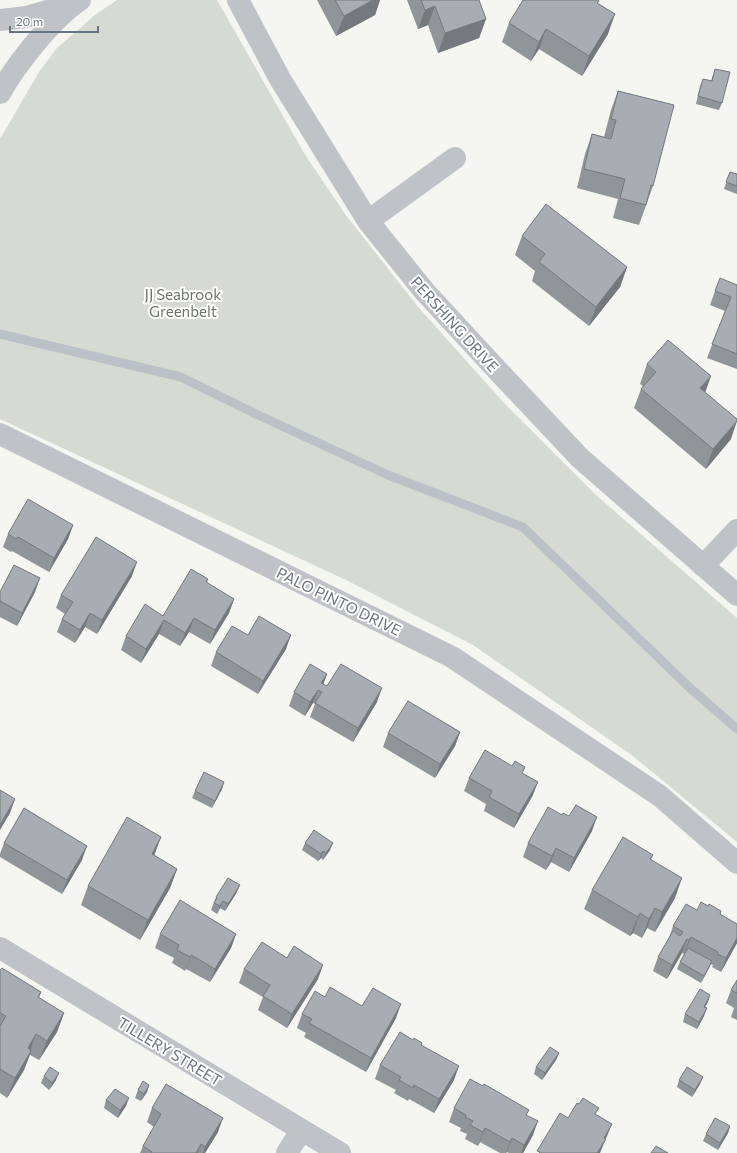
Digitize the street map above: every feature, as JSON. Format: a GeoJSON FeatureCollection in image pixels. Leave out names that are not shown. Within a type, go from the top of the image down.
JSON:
{"type":"FeatureCollection","features":[{"type":"Feature","properties":{"kind":"street","name":"PERSHING DRIVE"},"geometry":{"type":"LineString","coordinates":[[238,0],[280,79],[368,221],[425,292],[580,458],[737,595]]}},
{"type":"Feature","properties":{"kind":"street"},"geometry":{"type":"LineString","coordinates":[[0,20],[26,17],[77,2]]}},
{"type":"Feature","properties":{"kind":"street"},"geometry":{"type":"LineString","coordinates":[[0,93],[15,70],[52,24],[77,2]]}},
{"type":"Feature","properties":{"kind":"street"},"geometry":{"type":"LineString","coordinates":[[368,221],[455,158]]}},
{"type":"Feature","properties":{"kind":"street","name":"PALO PINTO DRIVE"},"geometry":{"type":"LineString","coordinates":[[0,434],[452,657],[660,796],[737,863]]}},
{"type":"Feature","properties":{"kind":"street"},"geometry":{"type":"LineString","coordinates":[[703,566],[737,530]]}},
{"type":"Feature","properties":{"kind":"street","name":"TILLERY STREET"},"geometry":{"type":"LineString","coordinates":[[0,948],[340,1153]]}},
{"type":"Feature","properties":{"kind":"street"},"geometry":{"type":"LineString","coordinates":[[287,1153],[301,1130]]}},
{"type":"Feature","properties":{"kind":"green space","name":"JJ Seabrook Greenbelt"},"geometry":{"type":"Polygon","coordinates":[[[117,0],[217,0],[304,153],[345,214],[419,308],[504,403],[596,495],[737,618],[737,842],[633,756],[473,645],[346,580],[0,419],[0,139],[39,72],[57,48],[95,15],[117,0]]]}},
{"type":"Feature","properties":{"kind":"building"},"geometry":{"type":"Polygon","coordinates":[[[335,0],[373,0],[344,16],[335,0]]]}},
{"type":"Feature","properties":{"kind":"building"},"geometry":{"type":"Polygon","coordinates":[[[421,0],[479,0],[486,19],[445,33],[435,6],[425,10],[421,0]]]}},
{"type":"Feature","properties":{"kind":"building"},"geometry":{"type":"Polygon","coordinates":[[[523,0],[599,0],[597,3],[615,14],[589,56],[546,29],[539,42],[509,23],[523,0]]]}},
{"type":"Feature","properties":{"kind":"building"},"geometry":{"type":"Polygon","coordinates":[[[715,69],[730,72],[722,103],[698,96],[703,79],[712,81],[715,69]]]}},
{"type":"Feature","properties":{"kind":"building"},"geometry":{"type":"Polygon","coordinates":[[[618,91],[674,105],[653,186],[651,185],[646,205],[620,198],[625,179],[584,169],[592,134],[611,139],[616,120],[611,119],[618,91]]]}},
{"type":"Feature","properties":{"kind":"building"},"geometry":{"type":"Polygon","coordinates":[[[730,172],[737,174],[737,186],[726,182],[730,172]]]}},
{"type":"Feature","properties":{"kind":"building"},"geometry":{"type":"Polygon","coordinates":[[[546,204],[627,267],[596,307],[539,262],[545,254],[522,236],[546,204]]]}},
{"type":"Feature","properties":{"kind":"building"},"geometry":{"type":"Polygon","coordinates":[[[720,278],[737,285],[737,354],[712,344],[731,297],[715,291],[720,278]]]}},
{"type":"Feature","properties":{"kind":"building"},"geometry":{"type":"Polygon","coordinates":[[[668,340],[711,376],[700,388],[737,419],[737,421],[713,449],[641,389],[656,372],[647,364],[668,340]]]}},
{"type":"Feature","properties":{"kind":"building"},"geometry":{"type":"Polygon","coordinates":[[[28,499],[73,525],[54,558],[18,537],[16,539],[8,534],[28,499]]]}},
{"type":"Feature","properties":{"kind":"building"},"geometry":{"type":"Polygon","coordinates":[[[96,537],[137,562],[102,620],[90,613],[80,630],[62,619],[73,602],[61,595],[96,537]]]}},
{"type":"Feature","properties":{"kind":"building"},"geometry":{"type":"Polygon","coordinates":[[[14,565],[40,578],[22,613],[0,601],[0,592],[14,565]]]}},
{"type":"Feature","properties":{"kind":"building"},"geometry":{"type":"Polygon","coordinates":[[[191,569],[208,579],[206,582],[234,599],[215,630],[194,618],[185,633],[164,620],[146,649],[126,636],[145,604],[163,616],[191,569]]]}},
{"type":"Feature","properties":{"kind":"building"},"geometry":{"type":"Polygon","coordinates":[[[259,616],[291,635],[263,681],[216,652],[232,626],[248,635],[259,616]]]}},
{"type":"Feature","properties":{"kind":"building"},"geometry":{"type":"Polygon","coordinates":[[[310,664],[327,674],[321,683],[327,686],[341,664],[382,688],[358,728],[315,703],[322,692],[318,690],[310,702],[294,692],[310,664]]]}},
{"type":"Feature","properties":{"kind":"building"},"geometry":{"type":"Polygon","coordinates":[[[408,701],[460,732],[440,764],[388,733],[408,701]]]}},
{"type":"Feature","properties":{"kind":"building"},"geometry":{"type":"Polygon","coordinates":[[[485,750],[512,766],[515,761],[525,767],[522,773],[538,782],[519,814],[489,797],[492,791],[469,778],[485,750]]]}},
{"type":"Feature","properties":{"kind":"building"},"geometry":{"type":"Polygon","coordinates":[[[204,772],[224,782],[215,801],[195,791],[204,772]]]}},
{"type":"Feature","properties":{"kind":"building"},"geometry":{"type":"Polygon","coordinates":[[[0,790],[15,799],[0,825],[0,790]]]}},
{"type":"Feature","properties":{"kind":"building"},"geometry":{"type":"Polygon","coordinates":[[[576,805],[597,817],[574,858],[556,848],[552,856],[528,843],[548,807],[562,815],[563,813],[569,816],[576,805]]]}},
{"type":"Feature","properties":{"kind":"building"},"geometry":{"type":"Polygon","coordinates":[[[24,808],[87,846],[67,880],[4,843],[24,808]]]}},
{"type":"Feature","properties":{"kind":"building"},"geometry":{"type":"Polygon","coordinates":[[[127,817],[161,837],[152,854],[177,869],[148,920],[88,886],[127,817]]]}},
{"type":"Feature","properties":{"kind":"building"},"geometry":{"type":"Polygon","coordinates":[[[314,830],[333,843],[326,853],[323,851],[321,854],[305,843],[314,830]]]}},
{"type":"Feature","properties":{"kind":"building"},"geometry":{"type":"Polygon","coordinates":[[[623,837],[653,855],[650,859],[682,878],[662,912],[655,908],[649,919],[640,913],[638,917],[592,890],[623,837]]]}},
{"type":"Feature","properties":{"kind":"building"},"geometry":{"type":"Polygon","coordinates":[[[228,878],[240,885],[228,904],[223,901],[220,906],[214,903],[228,878]]]}},
{"type":"Feature","properties":{"kind":"building"},"geometry":{"type":"Polygon","coordinates":[[[180,900],[236,934],[215,969],[191,955],[190,957],[177,950],[179,945],[160,934],[180,900]]]}},
{"type":"Feature","properties":{"kind":"building"},"geometry":{"type":"Polygon","coordinates":[[[701,902],[708,906],[709,904],[721,911],[720,914],[737,924],[737,938],[726,958],[717,954],[718,952],[691,937],[689,940],[687,939],[672,965],[658,957],[673,931],[680,936],[683,932],[673,926],[686,904],[697,910],[701,902]]]}},
{"type":"Feature","properties":{"kind":"building"},"geometry":{"type":"Polygon","coordinates":[[[262,942],[287,958],[294,946],[323,965],[292,1014],[263,996],[270,985],[244,969],[262,942]]]}},
{"type":"Feature","properties":{"kind":"building"},"geometry":{"type":"Polygon","coordinates":[[[688,948],[712,961],[704,976],[680,962],[688,948]]]}},
{"type":"Feature","properties":{"kind":"building"},"geometry":{"type":"Polygon","coordinates":[[[2,968],[41,992],[38,997],[64,1013],[47,1041],[36,1034],[28,1048],[31,1051],[15,1078],[0,1069],[0,1026],[6,1016],[0,1013],[0,970],[2,968]]]}},
{"type":"Feature","properties":{"kind":"building"},"geometry":{"type":"Polygon","coordinates":[[[737,980],[737,993],[731,990],[737,980]]]}},
{"type":"Feature","properties":{"kind":"building"},"geometry":{"type":"Polygon","coordinates":[[[330,987],[362,1006],[373,988],[401,1004],[371,1058],[309,1023],[312,1019],[302,1014],[315,991],[325,997],[330,987]]]}},
{"type":"Feature","properties":{"kind":"building"},"geometry":{"type":"Polygon","coordinates":[[[700,989],[710,995],[704,1007],[707,1008],[699,1022],[685,1014],[700,989]]]}},
{"type":"Feature","properties":{"kind":"building"},"geometry":{"type":"Polygon","coordinates":[[[400,1032],[413,1040],[414,1038],[422,1043],[421,1045],[459,1066],[439,1099],[414,1085],[413,1088],[399,1080],[401,1077],[380,1065],[400,1032]]]}},
{"type":"Feature","properties":{"kind":"building"},"geometry":{"type":"Polygon","coordinates":[[[550,1047],[559,1053],[545,1073],[536,1067],[550,1047]]]}},
{"type":"Feature","properties":{"kind":"building"},"geometry":{"type":"Polygon","coordinates":[[[50,1067],[59,1073],[52,1083],[44,1076],[50,1067]]]}},
{"type":"Feature","properties":{"kind":"building"},"geometry":{"type":"Polygon","coordinates":[[[687,1067],[703,1077],[695,1090],[679,1080],[687,1067]]]}},
{"type":"Feature","properties":{"kind":"building"},"geometry":{"type":"Polygon","coordinates":[[[470,1079],[483,1086],[484,1084],[529,1110],[526,1115],[538,1121],[524,1145],[512,1138],[510,1142],[485,1128],[483,1132],[470,1125],[473,1121],[465,1117],[466,1115],[454,1108],[470,1079]]]}},
{"type":"Feature","properties":{"kind":"building"},"geometry":{"type":"Polygon","coordinates":[[[143,1081],[149,1085],[144,1094],[138,1090],[143,1081]]]}},
{"type":"Feature","properties":{"kind":"building"},"geometry":{"type":"Polygon","coordinates":[[[166,1084],[223,1118],[205,1147],[201,1144],[196,1153],[151,1153],[152,1152],[143,1146],[161,1114],[152,1108],[166,1084]]]}},
{"type":"Feature","properties":{"kind":"building"},"geometry":{"type":"Polygon","coordinates":[[[115,1089],[129,1098],[120,1110],[106,1100],[115,1089]]]}},
{"type":"Feature","properties":{"kind":"building"},"geometry":{"type":"Polygon","coordinates":[[[583,1098],[599,1108],[595,1114],[612,1124],[604,1138],[606,1139],[597,1153],[539,1153],[540,1152],[537,1151],[560,1113],[568,1118],[577,1103],[579,1104],[583,1098]]]}},
{"type":"Feature","properties":{"kind":"building"},"geometry":{"type":"Polygon","coordinates":[[[715,1118],[730,1126],[720,1143],[706,1134],[715,1118]]]}},
{"type":"Feature","properties":{"kind":"building"},"geometry":{"type":"Polygon","coordinates":[[[656,1146],[668,1153],[651,1153],[656,1146]]]}},
{"type":"Feature","properties":{"kind":"waterway"},"geometry":{"type":"LineString","coordinates":[[0,334],[181,377],[258,415],[388,475],[523,527],[690,688],[737,729]]}}]}
